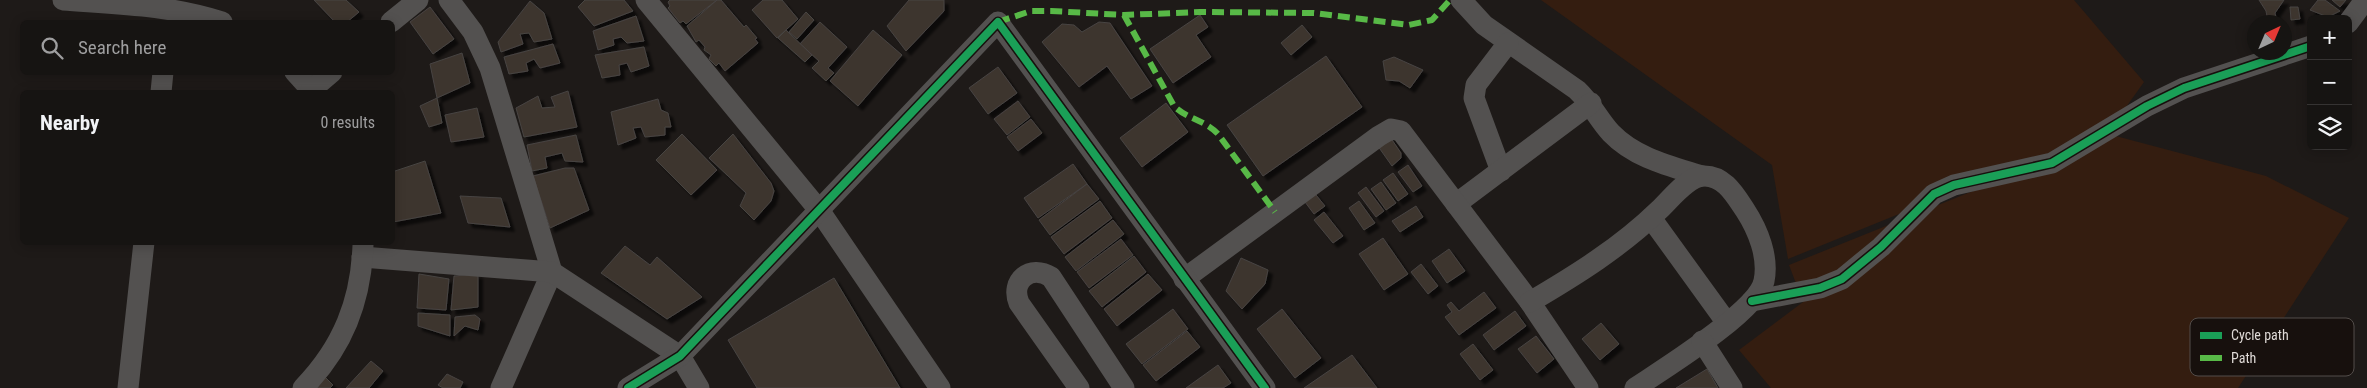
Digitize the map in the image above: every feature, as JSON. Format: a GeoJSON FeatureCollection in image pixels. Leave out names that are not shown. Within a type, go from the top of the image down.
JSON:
{"type":"FeatureCollection","features":[{"type":"Feature","properties":{"kind":"street"},"geometry":{"type":"LineString","coordinates":[[63,0],[192,12],[216,20]]}},
{"type":"Feature","properties":{"kind":"street"},"geometry":{"type":"LineString","coordinates":[[393,20],[418,0]]}},
{"type":"Feature","properties":{"kind":"street"},"geometry":{"type":"LineString","coordinates":[[449,0],[473,32],[490,68],[552,272],[501,388]]}},
{"type":"Feature","properties":{"kind":"street"},"geometry":{"type":"LineString","coordinates":[[646,0],[819,210],[940,388]]}},
{"type":"Feature","properties":{"kind":"street"},"geometry":{"type":"LineString","coordinates":[[1461,0],[1484,24],[1508,43],[1577,90],[1591,102],[1610,132],[1622,143],[1648,159],[1702,176],[1716,178],[1732,189],[1751,218],[1765,254],[1764,282],[1752,301],[1728,323],[1638,387]]}},
{"type":"Feature","properties":{"kind":"street"},"geometry":{"type":"LineString","coordinates":[[2352,17],[2364,0]]}},
{"type":"Feature","properties":{"kind":"street"},"geometry":{"type":"LineString","coordinates":[[628,388],[680,356],[998,22],[1265,388]]}},
{"type":"Feature","properties":{"kind":"street"},"geometry":{"type":"LineString","coordinates":[[1501,171],[1474,98],[1476,85],[1508,43]]}},
{"type":"Feature","properties":{"kind":"street"},"geometry":{"type":"LineString","coordinates":[[1752,301],[1820,288],[1842,279],[1881,247],[1934,194],[1954,185],[2052,163],[2147,106],[2184,88],[2307,47]]}},
{"type":"Feature","properties":{"kind":"street"},"geometry":{"type":"LineString","coordinates":[[161,90],[163,75]]}},
{"type":"Feature","properties":{"kind":"street"},"geometry":{"type":"LineString","coordinates":[[298,75],[311,90]]}},
{"type":"Feature","properties":{"kind":"street"},"geometry":{"type":"LineString","coordinates":[[313,90],[329,75]]}},
{"type":"Feature","properties":{"kind":"street"},"geometry":{"type":"LineString","coordinates":[[1456,204],[1591,102]]}},
{"type":"Feature","properties":{"kind":"street"},"geometry":{"type":"LineString","coordinates":[[1184,279],[1378,136],[1391,129],[1400,132],[1456,204],[1530,302],[1588,388]]}},
{"type":"Feature","properties":{"kind":"street"},"geometry":{"type":"LineString","coordinates":[[1530,302],[1569,280],[1616,246],[1651,218],[1688,183],[1702,176]]}},
{"type":"Feature","properties":{"kind":"street"},"geometry":{"type":"LineString","coordinates":[[1651,218],[1728,323]]}},
{"type":"Feature","properties":{"kind":"street"},"geometry":{"type":"LineString","coordinates":[[128,388],[144,245]]}},
{"type":"Feature","properties":{"kind":"street"},"geometry":{"type":"LineString","coordinates":[[303,388],[329,356],[343,331],[357,299],[362,275],[363,250],[552,272],[680,356],[699,388]]}},
{"type":"Feature","properties":{"kind":"street"},"geometry":{"type":"LineString","coordinates":[[1079,388],[1019,303],[1016,289],[1023,276],[1037,272],[1051,277],[1124,388]]}},
{"type":"Feature","properties":{"kind":"street"},"geometry":{"type":"LineString","coordinates":[[1702,341],[1732,388]]}},
{"type":"Feature","properties":{"kind":"shaded area"},"geometry":{"type":"Polygon","coordinates":[[[1541,0],[2074,0],[2144,82],[2111,128],[1788,259],[1772,165],[1541,0]]]}},
{"type":"Feature","properties":{"kind":"shaded area"},"geometry":{"type":"Polygon","coordinates":[[[2112,135],[2266,176],[2349,218],[2284,318],[2190,318],[2190,376],[2246,376],[2238,388],[1771,388],[1739,350],[1803,302],[1789,265],[2112,135]]]}},
{"type":"Feature","properties":{"kind":"building"},"geometry":{"type":"Polygon","coordinates":[[[314,0],[346,0],[359,12],[349,20],[333,20],[314,0]]]}},
{"type":"Feature","properties":{"kind":"building"},"geometry":{"type":"Polygon","coordinates":[[[585,0],[624,0],[633,11],[594,26],[578,7],[585,0]]]}},
{"type":"Feature","properties":{"kind":"building"},"geometry":{"type":"Polygon","coordinates":[[[670,0],[717,0],[686,24],[683,21],[680,23],[668,8],[670,0]]]}},
{"type":"Feature","properties":{"kind":"building"},"geometry":{"type":"Polygon","coordinates":[[[717,0],[721,0],[744,27],[746,25],[757,38],[755,39],[758,43],[725,71],[719,63],[716,66],[709,59],[711,55],[704,50],[705,47],[699,40],[696,42],[687,26],[717,0]]]}},
{"type":"Feature","properties":{"kind":"building"},"geometry":{"type":"Polygon","coordinates":[[[763,0],[782,0],[798,19],[777,38],[752,10],[763,0]]]}},
{"type":"Feature","properties":{"kind":"building"},"geometry":{"type":"Polygon","coordinates":[[[909,0],[944,0],[944,11],[906,51],[887,26],[909,0]]]}},
{"type":"Feature","properties":{"kind":"building"},"geometry":{"type":"Polygon","coordinates":[[[2259,0],[2284,0],[2275,15],[2267,15],[2259,0]]]}},
{"type":"Feature","properties":{"kind":"building"},"geometry":{"type":"Polygon","coordinates":[[[2318,0],[2325,0],[2340,11],[2332,15],[2323,15],[2310,10],[2318,0]]]}},
{"type":"Feature","properties":{"kind":"building"},"geometry":{"type":"Polygon","coordinates":[[[2332,0],[2346,0],[2340,7],[2332,0]]]}},
{"type":"Feature","properties":{"kind":"building"},"geometry":{"type":"Polygon","coordinates":[[[530,1],[544,13],[552,39],[534,42],[529,33],[520,34],[523,44],[501,52],[498,42],[530,1]]]}},
{"type":"Feature","properties":{"kind":"building"},"geometry":{"type":"Polygon","coordinates":[[[430,7],[454,39],[433,54],[410,22],[430,7]]]}},
{"type":"Feature","properties":{"kind":"building"},"geometry":{"type":"Polygon","coordinates":[[[2290,7],[2298,7],[2300,19],[2292,20],[2290,7]]]}},
{"type":"Feature","properties":{"kind":"building"},"geometry":{"type":"Polygon","coordinates":[[[806,12],[814,20],[797,39],[789,32],[806,12]]]}},
{"type":"Feature","properties":{"kind":"building"},"geometry":{"type":"Polygon","coordinates":[[[1200,15],[1208,27],[1196,35],[1211,57],[1173,83],[1150,49],[1200,15]]]}},
{"type":"Feature","properties":{"kind":"building"},"geometry":{"type":"Polygon","coordinates":[[[636,16],[644,41],[627,43],[621,37],[613,39],[614,45],[598,50],[593,31],[636,16]]]}},
{"type":"Feature","properties":{"kind":"building"},"geometry":{"type":"Polygon","coordinates":[[[820,22],[847,47],[828,68],[834,73],[826,81],[812,68],[819,61],[800,44],[820,22]]]}},
{"type":"Feature","properties":{"kind":"building"},"geometry":{"type":"Polygon","coordinates":[[[1099,22],[1110,23],[1152,86],[1131,99],[1107,66],[1079,87],[1042,42],[1062,24],[1074,25],[1082,32],[1099,22]]]}},
{"type":"Feature","properties":{"kind":"building"},"geometry":{"type":"Polygon","coordinates":[[[1302,25],[1312,37],[1291,55],[1281,43],[1302,25]]]}},
{"type":"Feature","properties":{"kind":"building"},"geometry":{"type":"Polygon","coordinates":[[[786,30],[812,55],[805,62],[778,38],[786,30]]]}},
{"type":"Feature","properties":{"kind":"building"},"geometry":{"type":"Polygon","coordinates":[[[873,30],[902,55],[858,106],[830,81],[873,30]]]}},
{"type":"Feature","properties":{"kind":"building"},"geometry":{"type":"Polygon","coordinates":[[[553,44],[560,63],[540,68],[534,59],[526,63],[528,71],[509,74],[504,57],[553,44]]]}},
{"type":"Feature","properties":{"kind":"building"},"geometry":{"type":"Polygon","coordinates":[[[644,47],[649,66],[631,72],[627,63],[619,65],[620,75],[602,78],[595,55],[644,47]]]}},
{"type":"Feature","properties":{"kind":"building"},"geometry":{"type":"Polygon","coordinates":[[[462,53],[470,83],[437,98],[430,64],[462,53]]]}},
{"type":"Feature","properties":{"kind":"building"},"geometry":{"type":"Polygon","coordinates":[[[1326,56],[1362,107],[1263,176],[1227,125],[1326,56]]]}},
{"type":"Feature","properties":{"kind":"building"},"geometry":{"type":"Polygon","coordinates":[[[1394,57],[1423,70],[1410,88],[1399,81],[1386,80],[1383,61],[1394,57]]]}},
{"type":"Feature","properties":{"kind":"building"},"geometry":{"type":"Polygon","coordinates":[[[998,67],[1017,93],[988,114],[969,88],[998,67]]]}},
{"type":"Feature","properties":{"kind":"building"},"geometry":{"type":"Polygon","coordinates":[[[568,91],[577,127],[524,137],[516,108],[538,96],[542,108],[555,107],[551,97],[568,91]]]}},
{"type":"Feature","properties":{"kind":"building"},"geometry":{"type":"Polygon","coordinates":[[[437,98],[442,123],[429,127],[420,106],[437,98]]]}},
{"type":"Feature","properties":{"kind":"building"},"geometry":{"type":"Polygon","coordinates":[[[658,99],[661,110],[668,113],[671,127],[665,127],[665,135],[645,137],[641,127],[633,128],[636,138],[618,145],[611,112],[658,99]]]}},
{"type":"Feature","properties":{"kind":"building"},"geometry":{"type":"Polygon","coordinates":[[[1018,101],[1030,117],[1007,135],[994,119],[1018,101]]]}},
{"type":"Feature","properties":{"kind":"building"},"geometry":{"type":"Polygon","coordinates":[[[1166,103],[1188,132],[1142,167],[1120,138],[1166,103]]]}},
{"type":"Feature","properties":{"kind":"building"},"geometry":{"type":"Polygon","coordinates":[[[477,108],[484,137],[451,142],[445,115],[477,108]]]}},
{"type":"Feature","properties":{"kind":"building"},"geometry":{"type":"Polygon","coordinates":[[[1031,119],[1042,133],[1018,151],[1007,137],[1031,119]]]}},
{"type":"Feature","properties":{"kind":"building"},"geometry":{"type":"Polygon","coordinates":[[[682,134],[717,170],[691,195],[656,160],[682,134]]]}},
{"type":"Feature","properties":{"kind":"building"},"geometry":{"type":"Polygon","coordinates":[[[733,134],[771,183],[774,191],[771,201],[754,220],[740,206],[746,193],[709,158],[733,134]]]}},
{"type":"Feature","properties":{"kind":"building"},"geometry":{"type":"Polygon","coordinates":[[[1388,134],[1401,153],[1401,158],[1392,166],[1375,142],[1388,134]]]}},
{"type":"Feature","properties":{"kind":"building"},"geometry":{"type":"Polygon","coordinates":[[[576,135],[583,162],[565,161],[562,153],[545,157],[547,168],[532,171],[527,145],[576,135]]]}},
{"type":"Feature","properties":{"kind":"building"},"geometry":{"type":"Polygon","coordinates":[[[425,161],[441,213],[395,222],[395,171],[425,161]]]}},
{"type":"Feature","properties":{"kind":"building"},"geometry":{"type":"Polygon","coordinates":[[[1073,164],[1087,184],[1038,218],[1024,198],[1073,164]]]}},
{"type":"Feature","properties":{"kind":"building"},"geometry":{"type":"Polygon","coordinates":[[[1408,165],[1422,186],[1413,192],[1398,172],[1408,165]]]}},
{"type":"Feature","properties":{"kind":"building"},"geometry":{"type":"Polygon","coordinates":[[[565,168],[574,168],[589,210],[550,228],[533,176],[565,168]]]}},
{"type":"Feature","properties":{"kind":"building"},"geometry":{"type":"Polygon","coordinates":[[[1393,173],[1408,194],[1398,201],[1383,180],[1393,173]]]}},
{"type":"Feature","properties":{"kind":"building"},"geometry":{"type":"Polygon","coordinates":[[[1381,182],[1396,203],[1386,210],[1371,189],[1381,182]]]}},
{"type":"Feature","properties":{"kind":"building"},"geometry":{"type":"Polygon","coordinates":[[[1087,184],[1099,199],[1050,235],[1039,220],[1087,184]]]}},
{"type":"Feature","properties":{"kind":"building"},"geometry":{"type":"Polygon","coordinates":[[[1366,187],[1384,211],[1376,217],[1358,193],[1366,187]]]}},
{"type":"Feature","properties":{"kind":"building"},"geometry":{"type":"Polygon","coordinates":[[[1312,190],[1325,206],[1314,214],[1302,198],[1312,190]]]}},
{"type":"Feature","properties":{"kind":"building"},"geometry":{"type":"Polygon","coordinates":[[[460,196],[501,198],[510,227],[468,223],[460,196]]]}},
{"type":"Feature","properties":{"kind":"building"},"geometry":{"type":"Polygon","coordinates":[[[1100,201],[1112,218],[1064,254],[1051,237],[1100,201]]]}},
{"type":"Feature","properties":{"kind":"building"},"geometry":{"type":"Polygon","coordinates":[[[1359,201],[1375,223],[1364,230],[1349,208],[1359,201]]]}},
{"type":"Feature","properties":{"kind":"building"},"geometry":{"type":"Polygon","coordinates":[[[1416,206],[1423,217],[1400,232],[1392,221],[1416,206]]]}},
{"type":"Feature","properties":{"kind":"building"},"geometry":{"type":"Polygon","coordinates":[[[1324,212],[1343,236],[1333,243],[1314,220],[1324,212]]]}},
{"type":"Feature","properties":{"kind":"building"},"geometry":{"type":"Polygon","coordinates":[[[1113,220],[1124,234],[1076,271],[1065,257],[1113,220]]]}},
{"type":"Feature","properties":{"kind":"building"},"geometry":{"type":"Polygon","coordinates":[[[1383,238],[1408,274],[1384,290],[1359,254],[1383,238]]]}},
{"type":"Feature","properties":{"kind":"building"},"geometry":{"type":"Polygon","coordinates":[[[1121,239],[1133,255],[1089,288],[1077,272],[1121,239]]]}},
{"type":"Feature","properties":{"kind":"building"},"geometry":{"type":"Polygon","coordinates":[[[625,246],[650,265],[657,257],[702,297],[667,319],[601,273],[625,246]]]}},
{"type":"Feature","properties":{"kind":"building"},"geometry":{"type":"Polygon","coordinates":[[[1449,249],[1465,271],[1447,283],[1432,261],[1449,249]]]}},
{"type":"Feature","properties":{"kind":"building"},"geometry":{"type":"Polygon","coordinates":[[[1134,256],[1146,272],[1102,307],[1089,291],[1134,256]]]}},
{"type":"Feature","properties":{"kind":"building"},"geometry":{"type":"Polygon","coordinates":[[[1241,258],[1268,270],[1265,284],[1242,309],[1226,291],[1241,258]]]}},
{"type":"Feature","properties":{"kind":"building"},"geometry":{"type":"Polygon","coordinates":[[[1421,264],[1438,286],[1428,294],[1411,272],[1421,264]]]}},
{"type":"Feature","properties":{"kind":"building"},"geometry":{"type":"Polygon","coordinates":[[[419,274],[449,279],[446,310],[417,308],[419,274]]]}},
{"type":"Feature","properties":{"kind":"building"},"geometry":{"type":"Polygon","coordinates":[[[478,274],[478,307],[451,310],[454,276],[478,274]]]}},
{"type":"Feature","properties":{"kind":"building"},"geometry":{"type":"Polygon","coordinates":[[[1148,274],[1162,290],[1117,326],[1104,309],[1148,274]]]}},
{"type":"Feature","properties":{"kind":"building"},"geometry":{"type":"Polygon","coordinates":[[[834,278],[900,388],[757,388],[728,340],[834,278]]]}},
{"type":"Feature","properties":{"kind":"building"},"geometry":{"type":"Polygon","coordinates":[[[1484,292],[1496,308],[1459,335],[1445,317],[1452,312],[1447,305],[1451,302],[1459,311],[1484,292]]]}},
{"type":"Feature","properties":{"kind":"building"},"geometry":{"type":"Polygon","coordinates":[[[1173,309],[1188,329],[1142,364],[1126,344],[1173,309]]]}},
{"type":"Feature","properties":{"kind":"building"},"geometry":{"type":"Polygon","coordinates":[[[1282,309],[1321,358],[1295,378],[1257,329],[1282,309]]]}},
{"type":"Feature","properties":{"kind":"building"},"geometry":{"type":"Polygon","coordinates":[[[1515,311],[1526,326],[1494,350],[1483,335],[1515,311]]]}},
{"type":"Feature","properties":{"kind":"building"},"geometry":{"type":"Polygon","coordinates":[[[418,313],[450,315],[450,336],[418,326],[418,313]]]}},
{"type":"Feature","properties":{"kind":"building"},"geometry":{"type":"Polygon","coordinates":[[[475,315],[480,319],[478,330],[465,326],[454,336],[455,317],[475,315]]]}},
{"type":"Feature","properties":{"kind":"building"},"geometry":{"type":"Polygon","coordinates":[[[1601,323],[1619,344],[1600,360],[1582,339],[1601,323]]]}},
{"type":"Feature","properties":{"kind":"building"},"geometry":{"type":"Polygon","coordinates":[[[1187,331],[1200,347],[1156,381],[1143,365],[1187,331]]]}},
{"type":"Feature","properties":{"kind":"building"},"geometry":{"type":"Polygon","coordinates":[[[1536,336],[1554,359],[1537,373],[1518,349],[1536,336]]]}},
{"type":"Feature","properties":{"kind":"building"},"geometry":{"type":"Polygon","coordinates":[[[1473,344],[1493,370],[1480,380],[1460,354],[1473,344]]]}},
{"type":"Feature","properties":{"kind":"building"},"geometry":{"type":"Polygon","coordinates":[[[1352,355],[1377,388],[1304,388],[1352,355]]]}},
{"type":"Feature","properties":{"kind":"building"},"geometry":{"type":"Polygon","coordinates":[[[371,361],[383,371],[369,388],[346,388],[371,361]]]}},
{"type":"Feature","properties":{"kind":"building"},"geometry":{"type":"Polygon","coordinates":[[[1218,365],[1231,383],[1223,388],[1186,388],[1218,365]]]}},
{"type":"Feature","properties":{"kind":"building"},"geometry":{"type":"Polygon","coordinates":[[[1707,369],[1718,388],[1676,388],[1707,369]]]}},
{"type":"Feature","properties":{"kind":"building"},"geometry":{"type":"Polygon","coordinates":[[[322,374],[333,385],[330,388],[311,388],[322,374]]]}},
{"type":"Feature","properties":{"kind":"building"},"geometry":{"type":"Polygon","coordinates":[[[447,374],[463,382],[460,388],[443,388],[438,385],[447,374]]]}},
{"type":"Feature","properties":{"kind":"marked path"},"geometry":{"type":"LineString","coordinates":[[998,22],[1031,11],[1124,15],[1200,12],[1314,13],[1409,25],[1432,20],[1450,0]]}},
{"type":"Feature","properties":{"kind":"marked path"},"geometry":{"type":"LineString","coordinates":[[1124,15],[1174,106],[1213,129],[1218,134],[1275,212]]}},
{"type":"Feature","properties":{"kind":"cycle path"},"geometry":{"type":"LineString","coordinates":[[628,388],[680,356],[998,22],[1265,388]]}},
{"type":"Feature","properties":{"kind":"cycle path"},"geometry":{"type":"LineString","coordinates":[[1752,301],[1820,288],[1842,279],[1881,247],[1934,194],[1954,185],[2052,163],[2147,106],[2184,88],[2307,47]]}}]}
